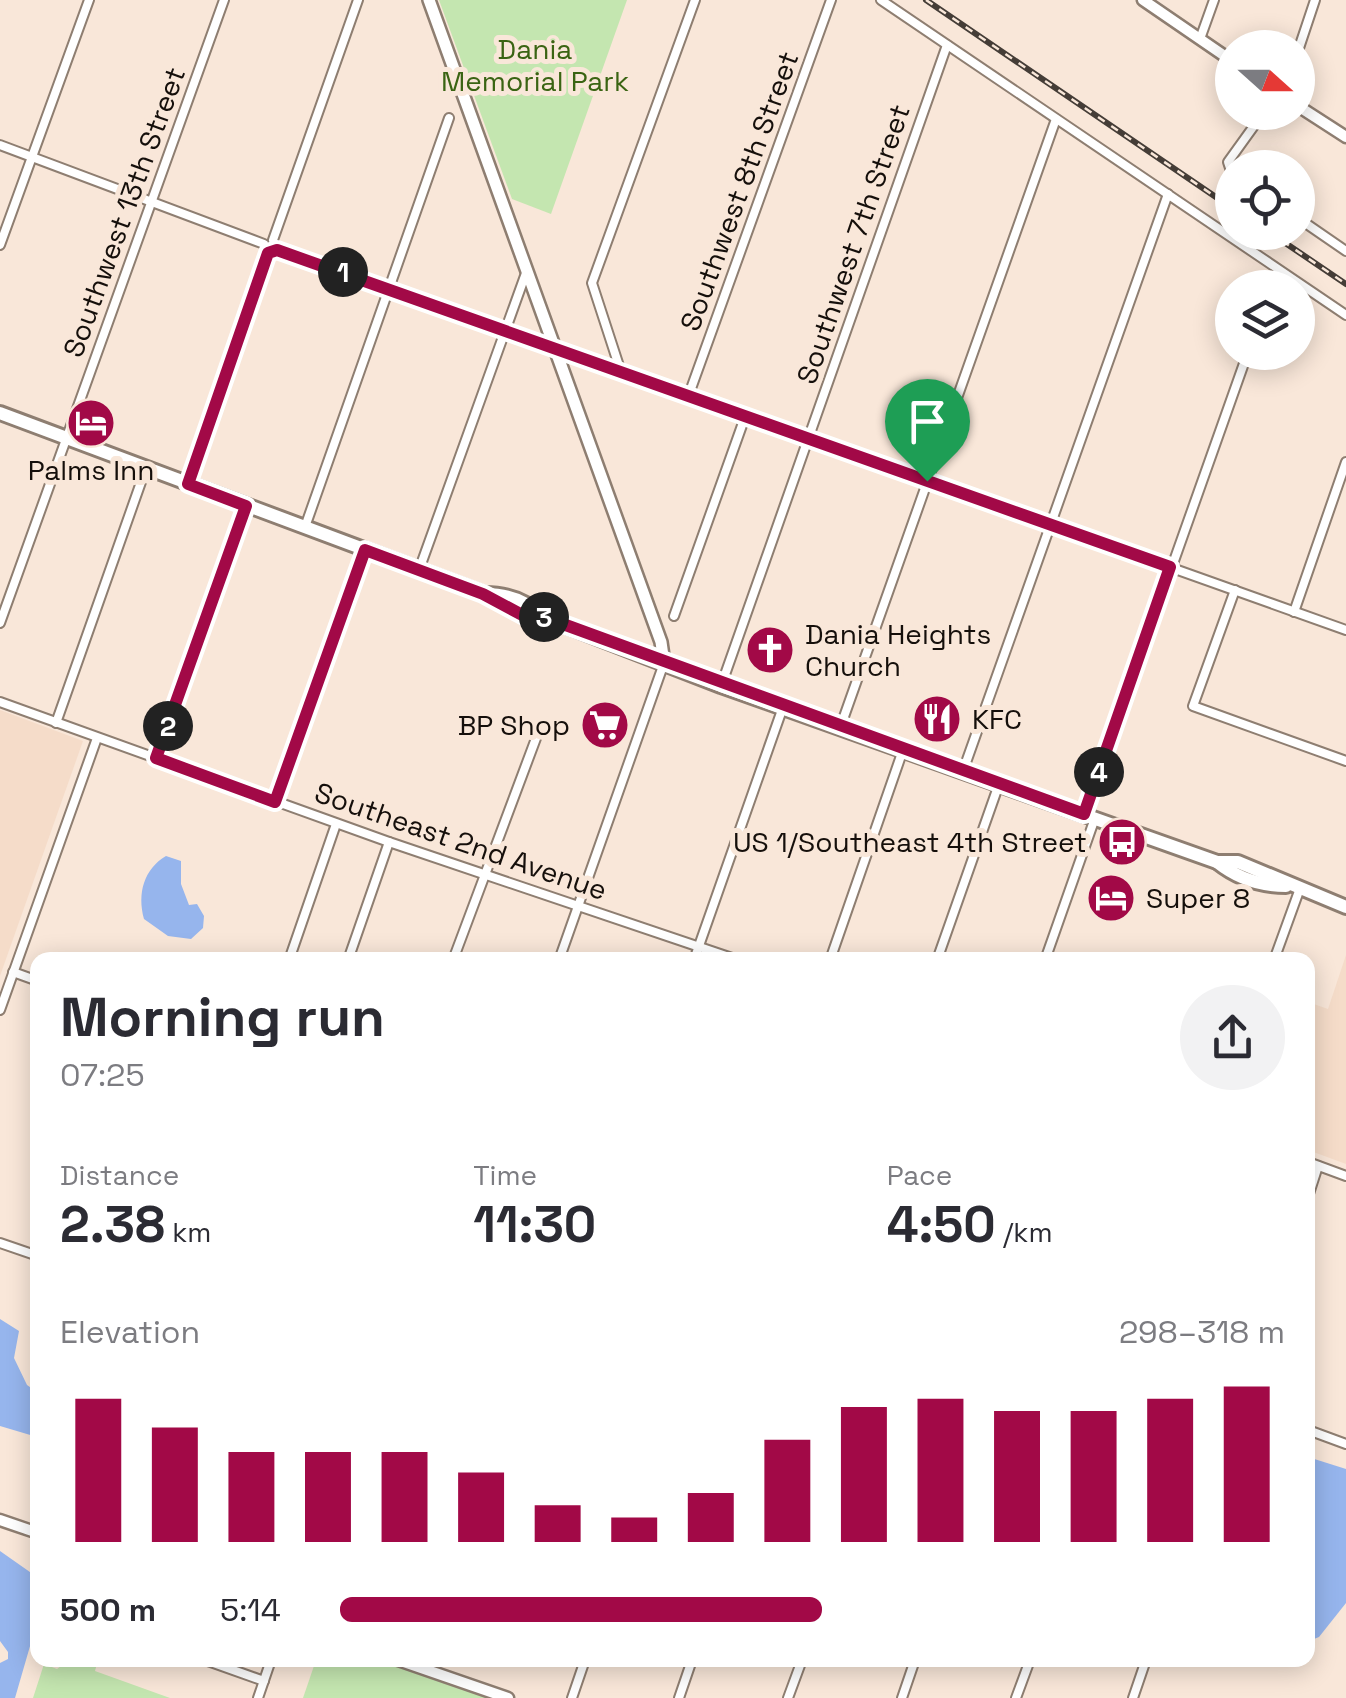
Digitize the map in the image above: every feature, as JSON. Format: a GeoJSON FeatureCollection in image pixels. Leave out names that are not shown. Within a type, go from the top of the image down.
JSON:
{"type":"FeatureCollection","features":[{"type":"Feature","properties":{"kind":"main road"},"geometry":{"type":"LineString","coordinates":[[429,0],[661,642],[664,663]]}},
{"type":"Feature","properties":{"kind":"main road"},"geometry":{"type":"LineString","coordinates":[[0,413],[484,594],[501,594],[530,605],[541,616],[721,686],[1217,862],[1232,874],[1267,886],[1292,888],[1346,908]]}},
{"type":"Feature","properties":{"kind":"street"},"geometry":{"type":"LineString","coordinates":[[0,245],[89,0]]}},
{"type":"Feature","properties":{"kind":"street","name":"Southwest 13th Street"},"geometry":{"type":"LineString","coordinates":[[0,623],[224,0]]}},
{"type":"Feature","properties":{"kind":"street"},"geometry":{"type":"LineString","coordinates":[[188,484],[358,0]]}},
{"type":"Feature","properties":{"kind":"street"},"geometry":{"type":"LineString","coordinates":[[620,372],[592,283],[695,0]]}},
{"type":"Feature","properties":{"kind":"street","name":"Southwest 8th Street"},"geometry":{"type":"LineString","coordinates":[[688,397],[832,0]]}},
{"type":"Feature","properties":{"kind":"street"},"geometry":{"type":"LineString","coordinates":[[881,0],[1278,270]]}},
{"type":"Feature","properties":{"kind":"street"},"geometry":{"type":"LineString","coordinates":[[1144,0],[1215,49]]}},
{"type":"Feature","properties":{"kind":"street"},"geometry":{"type":"LineString","coordinates":[[1200,38],[1214,0]]}},
{"type":"Feature","properties":{"kind":"street"},"geometry":{"type":"LineString","coordinates":[[1305,30],[1315,0]]}},
{"type":"Feature","properties":{"kind":"street","name":"Southwest 7th Street"},"geometry":{"type":"LineString","coordinates":[[721,686],[948,44]]}},
{"type":"Feature","properties":{"kind":"street"},"geometry":{"type":"LineString","coordinates":[[1315,117],[1346,137]]}},
{"type":"Feature","properties":{"kind":"street"},"geometry":{"type":"LineString","coordinates":[[305,527],[449,118]]}},
{"type":"Feature","properties":{"kind":"street"},"geometry":{"type":"LineString","coordinates":[[840,728],[1056,119]]}},
{"type":"Feature","properties":{"kind":"street"},"geometry":{"type":"LineString","coordinates":[[0,145],[557,352],[1346,630]]}},
{"type":"Feature","properties":{"kind":"street"},"geometry":{"type":"LineString","coordinates":[[962,771],[1053,526],[1168,194]]}},
{"type":"Feature","properties":{"kind":"street"},"geometry":{"type":"LineString","coordinates":[[1315,230],[1346,252]]}},
{"type":"Feature","properties":{"kind":"street"},"geometry":{"type":"LineString","coordinates":[[419,570],[528,269]]}},
{"type":"Feature","properties":{"kind":"street"},"geometry":{"type":"LineString","coordinates":[[1315,294],[1346,315]]}},
{"type":"Feature","properties":{"kind":"street"},"geometry":{"type":"LineString","coordinates":[[1048,952],[1170,567],[1241,370]]}},
{"type":"Feature","properties":{"kind":"street"},"geometry":{"type":"LineString","coordinates":[[674,615],[745,417]]}},
{"type":"Feature","properties":{"kind":"street"},"geometry":{"type":"LineString","coordinates":[[1294,612],[1346,462]]}},
{"type":"Feature","properties":{"kind":"street"},"geometry":{"type":"LineString","coordinates":[[56,723],[146,468]]}},
{"type":"Feature","properties":{"kind":"street"},"geometry":{"type":"LineString","coordinates":[[156,758],[246,506]]}},
{"type":"Feature","properties":{"kind":"street"},"geometry":{"type":"LineString","coordinates":[[275,802],[365,550]]}},
{"type":"Feature","properties":{"kind":"street"},"geometry":{"type":"LineString","coordinates":[[1236,590],[1193,706],[1346,762]]}},
{"type":"Feature","properties":{"kind":"street"},"geometry":{"type":"LineString","coordinates":[[562,952],[664,663]]}},
{"type":"Feature","properties":{"kind":"street","name":"Southeast 2nd Avenue"},"geometry":{"type":"LineString","coordinates":[[0,702],[336,824],[715,952]]}},
{"type":"Feature","properties":{"kind":"street"},"geometry":{"type":"LineString","coordinates":[[696,952],[782,707]]}},
{"type":"Feature","properties":{"kind":"street"},"geometry":{"type":"LineString","coordinates":[[456,952],[541,725]]}},
{"type":"Feature","properties":{"kind":"street"},"geometry":{"type":"LineString","coordinates":[[0,1010],[98,738]]}},
{"type":"Feature","properties":{"kind":"street"},"geometry":{"type":"LineString","coordinates":[[833,952],[903,750]]}},
{"type":"Feature","properties":{"kind":"street"},"geometry":{"type":"LineString","coordinates":[[939,952],[999,784]]}},
{"type":"Feature","properties":{"kind":"street"},"geometry":{"type":"LineString","coordinates":[[292,952],[336,824]]}},
{"type":"Feature","properties":{"kind":"street"},"geometry":{"type":"LineString","coordinates":[[351,952],[388,842]]}},
{"type":"Feature","properties":{"kind":"street"},"geometry":{"type":"LineString","coordinates":[[1276,952],[1292,888]]}},
{"type":"Feature","properties":{"kind":"street"},"geometry":{"type":"LineString","coordinates":[[13,972],[30,977]]}},
{"type":"Feature","properties":{"kind":"street"},"geometry":{"type":"LineString","coordinates":[[1315,1165],[1346,1176]]}},
{"type":"Feature","properties":{"kind":"street"},"geometry":{"type":"LineString","coordinates":[[1315,1175],[1318,1166]]}},
{"type":"Feature","properties":{"kind":"street"},"geometry":{"type":"LineString","coordinates":[[0,1243],[30,1253]]}},
{"type":"Feature","properties":{"kind":"street"},"geometry":{"type":"LineString","coordinates":[[1315,1433],[1346,1444]]}},
{"type":"Feature","properties":{"kind":"street"},"geometry":{"type":"LineString","coordinates":[[0,1520],[30,1530]]}},
{"type":"Feature","properties":{"kind":"street"},"geometry":{"type":"LineString","coordinates":[[225,1667],[264,1681]]}},
{"type":"Feature","properties":{"kind":"street"},"geometry":{"type":"LineString","coordinates":[[258,1698],[269,1667]]}},
{"type":"Feature","properties":{"kind":"street"},"geometry":{"type":"LineString","coordinates":[[418,1667],[508,1698]]}},
{"type":"Feature","properties":{"kind":"street"},"geometry":{"type":"LineString","coordinates":[[572,1698],[582,1667]]}},
{"type":"Feature","properties":{"kind":"street"},"geometry":{"type":"LineString","coordinates":[[678,1698],[689,1667]]}},
{"type":"Feature","properties":{"kind":"street"},"geometry":{"type":"LineString","coordinates":[[788,1698],[799,1667]]}},
{"type":"Feature","properties":{"kind":"street"},"geometry":{"type":"LineString","coordinates":[[902,1698],[913,1667]]}},
{"type":"Feature","properties":{"kind":"street"},"geometry":{"type":"LineString","coordinates":[[1016,1698],[1027,1667]]}},
{"type":"Feature","properties":{"kind":"street"},"geometry":{"type":"LineString","coordinates":[[1133,1698],[1144,1667]]}},
{"type":"Feature","properties":{"kind":"shaded area"},"geometry":{"type":"Polygon","coordinates":[[[0,710],[83,741],[0,976],[0,710]]]}},
{"type":"Feature","properties":{"kind":"shaded area"},"geometry":{"type":"Polygon","coordinates":[[[1346,955],[1346,1164],[1315,1153],[1315,1004],[1328,1009],[1346,955]]]}},
{"type":"Feature","properties":{"kind":"green space","name":"Dania Memorial Park"},"geometry":{"type":"Polygon","coordinates":[[[439,0],[627,0],[551,214],[512,199],[439,0]]]}},
{"type":"Feature","properties":{"kind":"green space"},"geometry":{"type":"Polygon","coordinates":[[[43,1667],[96,1667],[95,1671],[170,1698],[33,1698],[43,1667]]]}},
{"type":"Feature","properties":{"kind":"green space"},"geometry":{"type":"Polygon","coordinates":[[[314,1667],[400,1667],[490,1698],[303,1698],[314,1667]]]}},
{"type":"Feature","properties":{"kind":"water"},"geometry":{"type":"Polygon","coordinates":[[[166,856],[181,861],[181,884],[189,905],[197,904],[204,916],[203,928],[191,939],[168,936],[144,919],[144,883],[152,868],[166,856]]]}},
{"type":"Feature","properties":{"kind":"water"},"geometry":{"type":"Polygon","coordinates":[[[0,1319],[19,1331],[14,1358],[30,1387],[30,1435],[0,1426],[0,1319]]]}},
{"type":"Feature","properties":{"kind":"water"},"geometry":{"type":"Polygon","coordinates":[[[1315,1459],[1346,1469],[1346,1603],[1315,1639],[1315,1459]]]}},
{"type":"Feature","properties":{"kind":"water"},"geometry":{"type":"Polygon","coordinates":[[[0,1551],[30,1572],[30,1646],[15,1698],[0,1698],[0,1663],[8,1659],[8,1652],[0,1641],[0,1551]]]}},
{"type":"Feature","properties":{"kind":"railway"},"geometry":{"type":"LineString","coordinates":[[926,0],[1215,196]]}},
{"type":"Feature","properties":{"kind":"railway"},"geometry":{"type":"LineString","coordinates":[[1296,250],[1346,284]]}},
{"type":"Feature","properties":{"kind":"place","name":"Palms Inn"},"geometry":{"type":"Point","coordinates":[91,423]}},
{"type":"Feature","properties":{"kind":"place","name":"Dania Heights Church"},"geometry":{"type":"Point","coordinates":[770,650]}},
{"type":"Feature","properties":{"kind":"place","name":"KFC"},"geometry":{"type":"Point","coordinates":[937,719]}},
{"type":"Feature","properties":{"kind":"place","name":"BP Shop"},"geometry":{"type":"Point","coordinates":[605,725]}},
{"type":"Feature","properties":{"kind":"place","name":"US 1/Southeast 4th Street"},"geometry":{"type":"Point","coordinates":[1122,842]}},
{"type":"Feature","properties":{"kind":"place","name":"Super 8"},"geometry":{"type":"Point","coordinates":[1111,898]}},
{"type":"Feature","properties":{"kind":"route"},"geometry":{"type":"LineString","coordinates":[[277,250],[331,268],[557,352],[927,481],[1170,567],[1084,814],[721,686],[541,616],[526,617],[499,606],[483,594],[365,550],[275,802],[156,758],[246,506],[188,484],[268,253],[277,250]]}}]}
